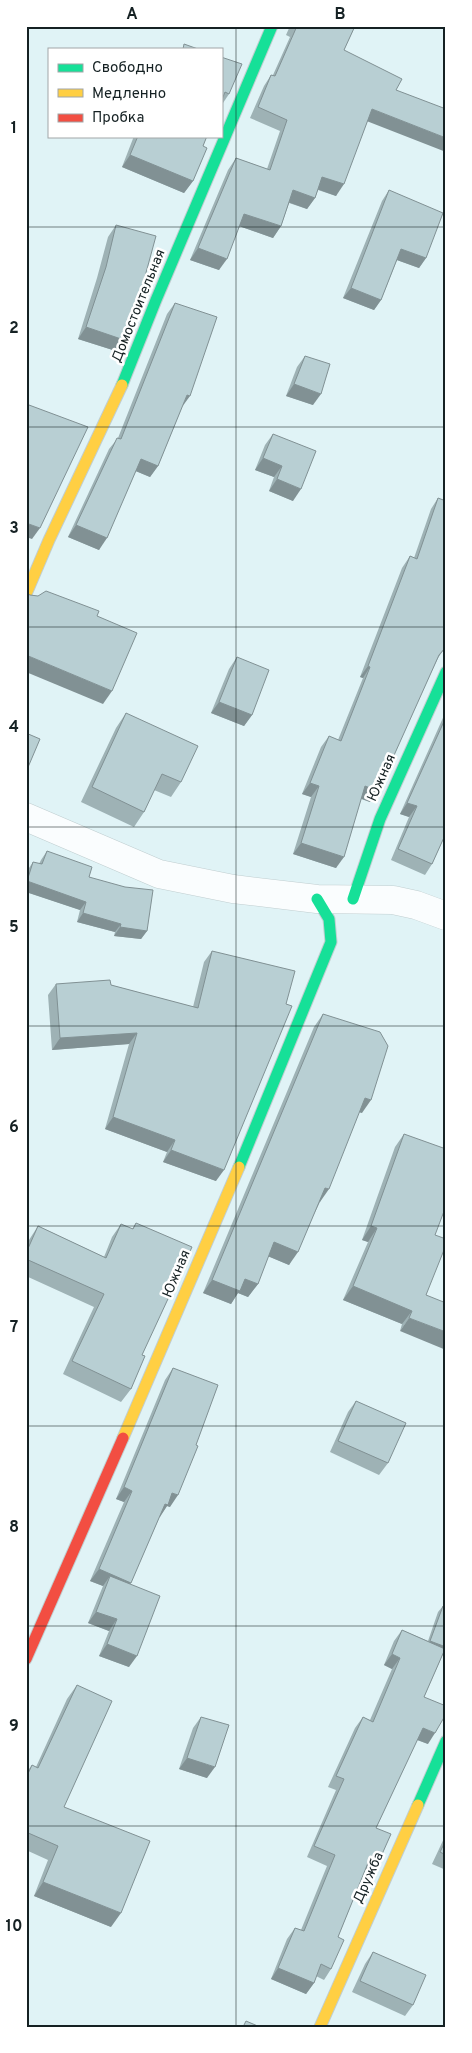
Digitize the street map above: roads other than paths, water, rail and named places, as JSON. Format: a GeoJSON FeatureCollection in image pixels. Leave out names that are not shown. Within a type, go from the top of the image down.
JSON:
{"type":"FeatureCollection","features":[{"type":"Feature","properties":{"kind":"street","name":"Домостоительная"},"geometry":{"type":"LineString","coordinates":[[26,594],[49,540],[124,382],[156,300],[272,26]]}},
{"type":"Feature","properties":{"kind":"street","name":"Южная"},"geometry":{"type":"LineString","coordinates":[[353,899],[380,819],[446,672]]}},
{"type":"Feature","properties":{"kind":"street"},"geometry":{"type":"LineString","coordinates":[[26,817],[159,874],[233,889],[317,899],[393,900],[416,905],[446,916]]}},
{"type":"Feature","properties":{"kind":"street","name":"Южная"},"geometry":{"type":"LineString","coordinates":[[26,1659],[110,1470],[280,1070],[331,942],[332,927],[328,914],[317,899]]}},
{"type":"Feature","properties":{"kind":"street","name":"Дружба"},"geometry":{"type":"LineString","coordinates":[[320,2027],[446,1741]]}}]}
